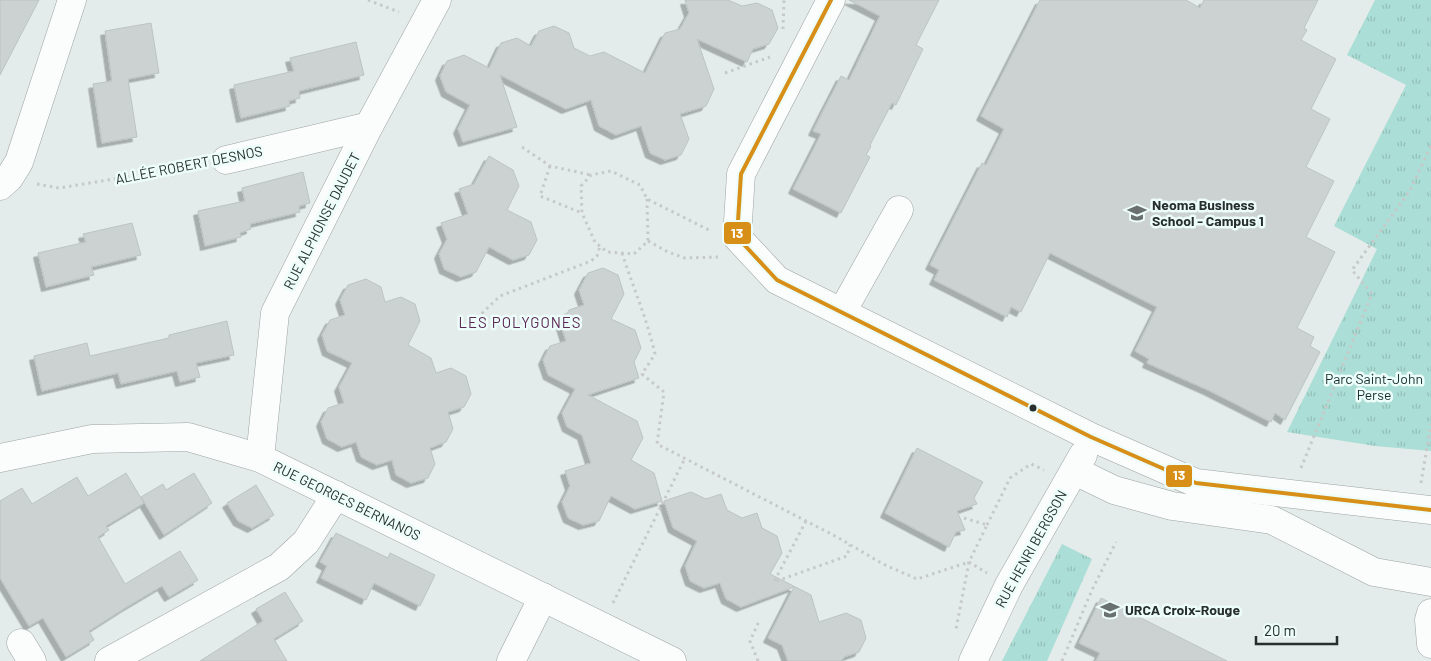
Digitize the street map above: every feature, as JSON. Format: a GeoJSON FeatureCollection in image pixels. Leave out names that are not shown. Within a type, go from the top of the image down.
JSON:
{"type":"FeatureCollection","features":[{"type":"Feature","properties":{"kind":"street"},"geometry":{"type":"LineString","coordinates":[[5,182],[19,162],[72,0]]}},
{"type":"Feature","properties":{"kind":"street"},"geometry":{"type":"LineString","coordinates":[[831,0],[741,174],[737,237],[777,280],[1091,438],[1196,483],[1424,509]]}},
{"type":"Feature","properties":{"kind":"street","name":"RUE ALPHONSE DAUDET"},"geometry":{"type":"LineString","coordinates":[[260,458],[275,313],[369,126],[431,11]]}},
{"type":"Feature","properties":{"kind":"street","name":"ALLÉE ROBERT DESNOS"},"geometry":{"type":"LineString","coordinates":[[226,160],[369,126]]}},
{"type":"Feature","properties":{"kind":"street"},"geometry":{"type":"LineString","coordinates":[[842,312],[899,210]]}},
{"type":"Feature","properties":{"kind":"street","name":"RUE GEORGES BERNANOS"},"geometry":{"type":"LineString","coordinates":[[0,458],[92,438],[188,437],[260,458],[672,661]]}},
{"type":"Feature","properties":{"kind":"street","name":"RUE HENRI BERGSON"},"geometry":{"type":"LineString","coordinates":[[973,661],[1009,585],[1075,472],[1091,438]]}},
{"type":"Feature","properties":{"kind":"street"},"geometry":{"type":"LineString","coordinates":[[1075,472],[1114,490],[1172,506],[1272,520],[1374,572],[1431,582]]}},
{"type":"Feature","properties":{"kind":"street"},"geometry":{"type":"LineString","coordinates":[[109,661],[279,567],[306,542],[336,495]]}},
{"type":"Feature","properties":{"kind":"street"},"geometry":{"type":"LineString","coordinates":[[511,661],[543,597]]}},
{"type":"Feature","properties":{"kind":"street"},"geometry":{"type":"LineString","coordinates":[[1431,613],[1429,620],[1431,644]]}},
{"type":"Feature","properties":{"kind":"path"},"geometry":{"type":"LineString","coordinates":[[368,0],[431,11]]}},
{"type":"Feature","properties":{"kind":"path"},"geometry":{"type":"LineString","coordinates":[[783,32],[784,0]]}},
{"type":"Feature","properties":{"kind":"path"},"geometry":{"type":"LineString","coordinates":[[725,73],[769,58],[773,52]]}},
{"type":"Feature","properties":{"kind":"path"},"geometry":{"type":"LineString","coordinates":[[1290,494],[1372,294],[1352,270],[1409,192],[1431,146]]}},
{"type":"Feature","properties":{"kind":"path"},"geometry":{"type":"LineString","coordinates":[[522,147],[550,166],[591,175],[610,171],[640,185],[648,199],[648,241],[634,254],[607,252],[596,242],[582,213],[581,186],[591,175]]}},
{"type":"Feature","properties":{"kind":"path","name":"ALLÉE ROBERT DESNOS"},"geometry":{"type":"LineString","coordinates":[[5,182],[59,188],[226,160]]}},
{"type":"Feature","properties":{"kind":"path"},"geometry":{"type":"LineString","coordinates":[[550,166],[540,196],[582,213]]}},
{"type":"Feature","properties":{"kind":"path"},"geometry":{"type":"LineString","coordinates":[[648,199],[692,221]]}},
{"type":"Feature","properties":{"kind":"path"},"geometry":{"type":"LineString","coordinates":[[648,241],[668,252],[685,258],[755,256]]}},
{"type":"Feature","properties":{"kind":"path"},"geometry":{"type":"LineString","coordinates":[[477,318],[500,296],[591,261],[597,256],[600,246]]}},
{"type":"Feature","properties":{"kind":"path"},"geometry":{"type":"LineString","coordinates":[[622,253],[656,354],[642,374],[664,392],[657,444],[806,521],[883,564],[917,579],[968,562]]}},
{"type":"Feature","properties":{"kind":"path"},"geometry":{"type":"LineString","coordinates":[[1424,509],[1431,424]]}},
{"type":"Feature","properties":{"kind":"path"},"geometry":{"type":"LineString","coordinates":[[601,626],[685,458]]}},
{"type":"Feature","properties":{"kind":"path"},"geometry":{"type":"LineString","coordinates":[[955,634],[968,562],[1010,478]]}},
{"type":"Feature","properties":{"kind":"path"},"geometry":{"type":"LineString","coordinates":[[964,518],[987,525]]}},
{"type":"Feature","properties":{"kind":"path"},"geometry":{"type":"LineString","coordinates":[[806,521],[774,582],[847,556],[850,545]]}},
{"type":"Feature","properties":{"kind":"path"},"geometry":{"type":"LineString","coordinates":[[1062,661],[1092,590],[1116,542]]}},
{"type":"Feature","properties":{"kind":"path"},"geometry":{"type":"LineString","coordinates":[[758,661],[750,641],[760,619]]}},
{"type":"Feature","properties":{"kind":"green space","name":"Parc Saint-John Perse"},"geometry":{"type":"Polygon","coordinates":[[[1375,0],[1431,0],[1431,451],[1375,446],[1287,432],[1377,249],[1334,226],[1406,85],[1347,55],[1375,0]]]}},
{"type":"Feature","properties":{"kind":"green space"},"geometry":{"type":"Polygon","coordinates":[[[1062,544],[1092,559],[1047,661],[1002,661],[1062,544]]]}},
{"type":"Feature","properties":{"kind":"building"},"geometry":{"type":"Polygon","coordinates":[[[0,0],[39,0],[0,75],[0,0]]]}},
{"type":"Feature","properties":{"kind":"building"},"geometry":{"type":"Polygon","coordinates":[[[685,0],[728,0],[742,6],[757,3],[772,10],[778,28],[769,44],[753,49],[747,62],[697,39],[714,89],[706,106],[680,114],[689,139],[681,155],[665,160],[650,153],[641,126],[616,135],[599,126],[591,100],[566,109],[500,75],[517,127],[463,142],[458,129],[470,105],[446,92],[440,76],[447,61],[464,55],[489,68],[501,43],[517,38],[531,46],[539,31],[554,26],[569,33],[574,48],[590,56],[604,52],[645,73],[665,33],[680,29],[689,13],[685,0]]]}},
{"type":"Feature","properties":{"kind":"building"},"geometry":{"type":"Polygon","coordinates":[[[849,0],[939,0],[916,45],[923,49],[896,105],[892,103],[870,145],[866,155],[870,157],[841,213],[793,189],[821,134],[813,131],[823,111],[841,76],[849,80],[880,16],[849,0]]]}},
{"type":"Feature","properties":{"kind":"building","name":"Neoma Business School - Campus 1"},"geometry":{"type":"Polygon","coordinates":[[[1040,0],[1186,0],[1200,8],[1204,0],[1318,0],[1304,28],[1307,30],[1301,40],[1336,59],[1311,109],[1330,119],[1306,167],[1334,181],[1306,237],[1335,252],[1297,328],[1314,337],[1310,346],[1320,352],[1285,420],[1275,413],[1271,422],[1208,390],[1147,363],[1149,359],[1135,351],[1157,307],[1050,253],[1021,312],[1011,307],[1007,317],[934,280],[939,270],[930,265],[982,163],[986,165],[1004,129],[981,116],[1040,0]]]}},
{"type":"Feature","properties":{"kind":"building"},"geometry":{"type":"Polygon","coordinates":[[[151,23],[159,73],[128,79],[137,137],[102,143],[93,84],[112,81],[105,31],[151,23]]]}},
{"type":"Feature","properties":{"kind":"building"},"geometry":{"type":"Polygon","coordinates":[[[356,42],[364,75],[299,91],[300,98],[289,101],[290,106],[241,118],[234,85],[294,71],[290,58],[356,42]]]}},
{"type":"Feature","properties":{"kind":"building"},"geometry":{"type":"Polygon","coordinates":[[[489,156],[513,170],[519,186],[507,210],[531,222],[537,240],[529,255],[513,260],[489,247],[476,272],[461,277],[444,269],[439,254],[447,239],[441,223],[468,214],[459,189],[474,184],[489,156]]]}},
{"type":"Feature","properties":{"kind":"building"},"geometry":{"type":"Polygon","coordinates":[[[303,172],[310,203],[299,206],[300,212],[250,224],[251,229],[240,233],[241,237],[205,246],[198,211],[245,201],[242,188],[303,172]]]}},
{"type":"Feature","properties":{"kind":"building"},"geometry":{"type":"Polygon","coordinates":[[[132,223],[141,255],[91,267],[94,275],[46,287],[38,253],[86,242],[83,234],[132,223]]]}},
{"type":"Feature","properties":{"kind":"building"},"geometry":{"type":"Polygon","coordinates":[[[603,268],[618,275],[624,294],[611,319],[635,330],[641,348],[634,362],[639,378],[588,395],[637,421],[643,438],[631,460],[654,473],[662,501],[635,509],[611,496],[599,521],[583,525],[568,518],[562,502],[570,486],[565,471],[591,463],[582,435],[567,427],[562,413],[575,389],[548,375],[543,360],[550,346],[566,341],[561,325],[569,310],[584,305],[579,290],[588,273],[603,268]]]}},
{"type":"Feature","properties":{"kind":"building"},"geometry":{"type":"Polygon","coordinates":[[[366,279],[381,287],[385,302],[401,297],[415,304],[420,321],[408,345],[431,358],[436,373],[451,368],[466,376],[471,394],[464,407],[448,412],[453,429],[446,442],[430,448],[435,464],[428,478],[411,483],[396,475],[392,460],[377,465],[361,457],[356,442],[342,447],[327,439],[321,422],[328,408],[344,403],[339,387],[352,363],[327,351],[322,335],[330,320],[345,315],[340,300],[348,285],[366,279]]]}},
{"type":"Feature","properties":{"kind":"building"},"geometry":{"type":"Polygon","coordinates":[[[227,321],[234,355],[196,363],[200,377],[180,382],[177,371],[121,384],[118,373],[42,391],[34,356],[87,343],[90,356],[169,338],[169,335],[227,321]]]}},
{"type":"Feature","properties":{"kind":"building"},"geometry":{"type":"Polygon","coordinates":[[[917,448],[983,482],[974,498],[977,504],[957,511],[965,530],[956,532],[949,547],[885,513],[917,448]]]}},
{"type":"Feature","properties":{"kind":"building"},"geometry":{"type":"Polygon","coordinates":[[[126,473],[144,503],[106,526],[109,530],[98,537],[125,584],[180,551],[198,580],[169,597],[162,586],[89,631],[94,640],[66,657],[43,618],[29,626],[0,578],[0,501],[22,488],[32,504],[77,477],[88,496],[126,473]]]}},
{"type":"Feature","properties":{"kind":"building"},"geometry":{"type":"Polygon","coordinates":[[[194,473],[212,503],[164,535],[141,497],[163,484],[166,490],[194,473]]]}},
{"type":"Feature","properties":{"kind":"building"},"geometry":{"type":"Polygon","coordinates":[[[256,485],[274,515],[252,528],[238,521],[227,503],[256,485]]]}},
{"type":"Feature","properties":{"kind":"building"},"geometry":{"type":"Polygon","coordinates":[[[691,492],[706,499],[721,494],[727,510],[742,518],[757,513],[762,528],[777,536],[782,553],[770,574],[811,595],[819,622],[846,613],[861,620],[866,638],[859,652],[844,657],[841,661],[788,661],[782,645],[768,638],[794,587],[741,607],[726,599],[720,583],[704,588],[690,581],[685,566],[697,541],[673,528],[664,501],[691,492]]]}},
{"type":"Feature","properties":{"kind":"building"},"geometry":{"type":"Polygon","coordinates":[[[336,533],[388,558],[390,553],[435,575],[420,606],[374,583],[366,600],[321,578],[327,566],[320,562],[336,533]]]}},
{"type":"Feature","properties":{"kind":"building"},"geometry":{"type":"Polygon","coordinates":[[[285,592],[303,621],[274,639],[287,661],[200,661],[263,621],[256,609],[285,592]]]}},
{"type":"Feature","properties":{"kind":"building"},"geometry":{"type":"Polygon","coordinates":[[[1101,598],[1227,661],[1096,661],[1100,653],[1079,643],[1101,598]]]}},
{"type":"Feature","properties":{"kind":"transit line","name":"13"},"geometry":{"type":"LineString","coordinates":[[831,0],[741,174],[737,237],[777,280],[1091,437],[1196,483],[1431,510]]}},
{"type":"Feature","properties":{"kind":"place","name":"Neoma Business School - Campus 1"},"geometry":{"type":"Point","coordinates":[1137,213]}},
{"type":"Feature","properties":{"kind":"place","name":"URCA Croix-Rouge"},"geometry":{"type":"Point","coordinates":[1110,610]}},
{"type":"Feature","properties":{"kind":"district","name":"LES POLYGONES"},"geometry":{"type":"Point","coordinates":[520,323]}}]}
